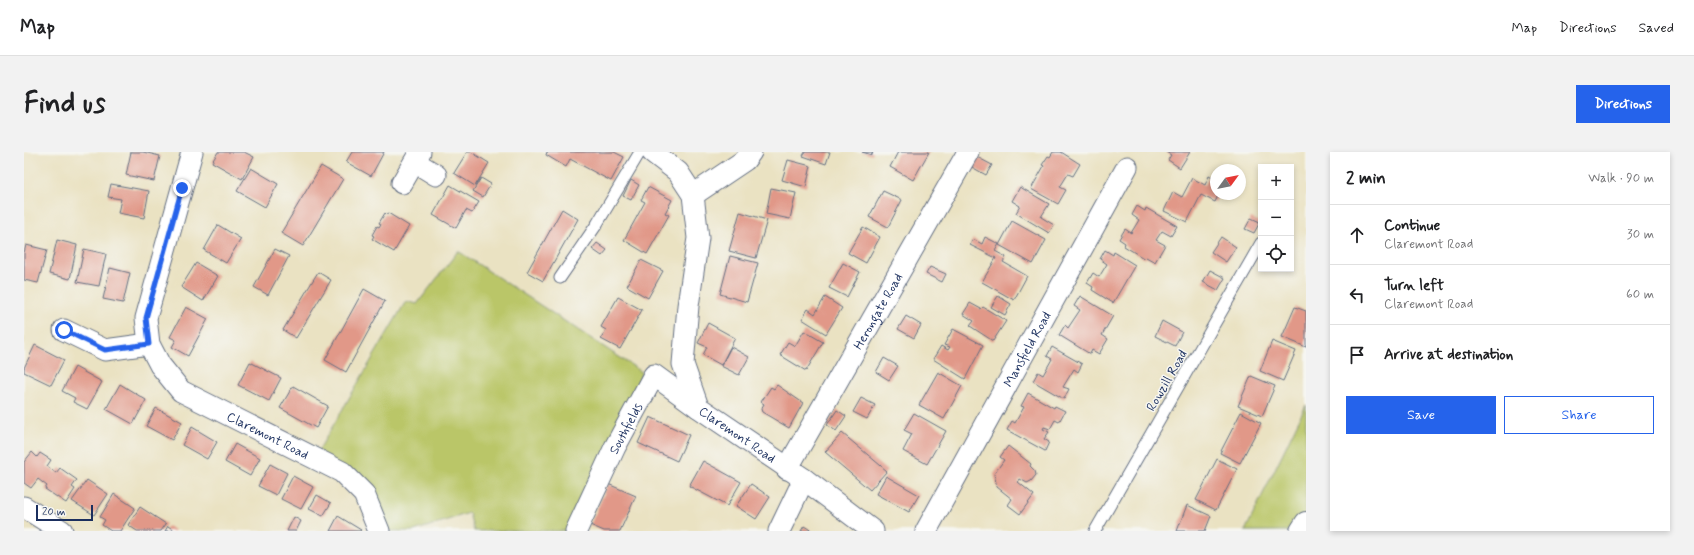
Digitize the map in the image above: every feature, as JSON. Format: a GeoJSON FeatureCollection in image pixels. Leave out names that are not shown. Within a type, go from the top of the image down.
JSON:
{"type":"FeatureCollection","features":[{"type":"Feature","properties":{"kind":"street","name":"Claremont Road"},"geometry":{"type":"LineString","coordinates":[[192,152],[146,318],[149,344],[160,365],[181,391],[342,472],[364,494],[379,531]]}},
{"type":"Feature","properties":{"kind":"street","name":"Claremont Road"},"geometry":{"type":"LineString","coordinates":[[652,152],[678,172],[693,195],[698,238],[688,306],[683,364],[698,407],[795,474],[873,531]]}},
{"type":"Feature","properties":{"kind":"street"},"geometry":{"type":"LineString","coordinates":[[693,195],[745,160],[751,152]]}},
{"type":"Feature","properties":{"kind":"street","name":"Herongate Road"},"geometry":{"type":"LineString","coordinates":[[779,531],[795,474],[968,152]]}},
{"type":"Feature","properties":{"kind":"street"},"geometry":{"type":"LineString","coordinates":[[402,183],[418,157],[436,175]]}},
{"type":"Feature","properties":{"kind":"street","name":"Mansfield Road"},"geometry":{"type":"LineString","coordinates":[[926,531],[1127,167]]}},
{"type":"Feature","properties":{"kind":"street"},"geometry":{"type":"LineString","coordinates":[[64,330],[105,350],[149,344]]}},
{"type":"Feature","properties":{"kind":"street","name":"Southfields"},"geometry":{"type":"LineString","coordinates":[[576,531],[615,447],[654,375],[698,407]]}},
{"type":"Feature","properties":{"kind":"street"},"geometry":{"type":"LineString","coordinates":[[24,507],[62,531]]}},
{"type":"Feature","properties":{"kind":"street"},"geometry":{"type":"LineString","coordinates":[[1301,531],[1306,523]]}},
{"type":"Feature","properties":{"kind":"lane"},"geometry":{"type":"LineString","coordinates":[[560,278],[597,224],[640,152]]}},
{"type":"Feature","properties":{"kind":"lane","name":"Rowzill Road"},"geometry":{"type":"LineString","coordinates":[[1095,531],[1258,248]]}},
{"type":"Feature","properties":{"kind":"green space"},"geometry":{"type":"Polygon","coordinates":[[[458,251],[642,372],[574,531],[474,531],[469,513],[414,531],[379,531],[364,494],[314,458],[406,301],[417,304],[458,251]]]}},
{"type":"Feature","properties":{"kind":"green space"},"geometry":{"type":"Polygon","coordinates":[[[1306,405],[1306,523],[1301,531],[1245,531],[1306,405]]]}},
{"type":"Feature","properties":{"kind":"building"},"geometry":{"type":"Polygon","coordinates":[[[131,152],[143,152],[160,156],[154,181],[126,175],[131,152]]]}},
{"type":"Feature","properties":{"kind":"building"},"geometry":{"type":"Polygon","coordinates":[[[218,152],[244,152],[254,157],[242,179],[212,162],[218,152]]]}},
{"type":"Feature","properties":{"kind":"building"},"geometry":{"type":"Polygon","coordinates":[[[352,152],[384,152],[371,176],[346,162],[352,152]]]}},
{"type":"Feature","properties":{"kind":"building"},"geometry":{"type":"Polygon","coordinates":[[[467,152],[471,152],[489,163],[475,186],[454,173],[467,152]]]}},
{"type":"Feature","properties":{"kind":"building"},"geometry":{"type":"Polygon","coordinates":[[[547,152],[614,152],[624,157],[611,181],[570,159],[566,167],[546,155],[547,152]]]}},
{"type":"Feature","properties":{"kind":"building"},"geometry":{"type":"Polygon","coordinates":[[[805,152],[830,152],[826,164],[803,156],[805,152]]]}},
{"type":"Feature","properties":{"kind":"building"},"geometry":{"type":"Polygon","coordinates":[[[862,152],[873,152],[872,155],[862,152]]]}},
{"type":"Feature","properties":{"kind":"building"},"geometry":{"type":"Polygon","coordinates":[[[898,152],[929,152],[913,180],[890,167],[898,152]]]}},
{"type":"Feature","properties":{"kind":"building"},"geometry":{"type":"Polygon","coordinates":[[[1053,152],[1061,152],[1080,164],[1073,176],[1068,174],[1060,187],[1066,190],[1058,204],[1031,189],[1044,166],[1042,165],[1048,156],[1050,157],[1053,152]]]}},
{"type":"Feature","properties":{"kind":"building"},"geometry":{"type":"Polygon","coordinates":[[[1166,152],[1190,152],[1180,168],[1168,160],[1171,155],[1166,152]]]}},
{"type":"Feature","properties":{"kind":"building"},"geometry":{"type":"Polygon","coordinates":[[[975,156],[992,165],[986,175],[970,166],[975,156]]]}},
{"type":"Feature","properties":{"kind":"building"},"geometry":{"type":"Polygon","coordinates":[[[788,160],[811,166],[806,187],[782,180],[788,160]]]}},
{"type":"Feature","properties":{"kind":"building"},"geometry":{"type":"Polygon","coordinates":[[[321,166],[343,179],[303,246],[281,233],[321,166]]]}},
{"type":"Feature","properties":{"kind":"building"},"geometry":{"type":"Polygon","coordinates":[[[251,168],[278,184],[265,207],[237,191],[251,168]]]}},
{"type":"Feature","properties":{"kind":"building"},"geometry":{"type":"Polygon","coordinates":[[[1209,176],[1210,200],[1201,195],[1187,222],[1164,211],[1173,192],[1182,197],[1192,178],[1205,185],[1209,176]]]}},
{"type":"Feature","properties":{"kind":"building"},"geometry":{"type":"Polygon","coordinates":[[[481,178],[491,184],[483,197],[473,191],[481,178]]]}},
{"type":"Feature","properties":{"kind":"building"},"geometry":{"type":"Polygon","coordinates":[[[631,180],[639,185],[631,200],[623,196],[631,180]]]}},
{"type":"Feature","properties":{"kind":"building"},"geometry":{"type":"Polygon","coordinates":[[[111,184],[149,191],[144,218],[118,213],[121,199],[108,197],[111,184]]]}},
{"type":"Feature","properties":{"kind":"building"},"geometry":{"type":"Polygon","coordinates":[[[450,185],[479,202],[472,213],[466,210],[456,228],[433,215],[450,185]]]}},
{"type":"Feature","properties":{"kind":"building"},"geometry":{"type":"Polygon","coordinates":[[[648,187],[672,200],[665,213],[669,215],[647,254],[624,240],[645,202],[641,200],[648,187]]]}},
{"type":"Feature","properties":{"kind":"building"},"geometry":{"type":"Polygon","coordinates":[[[1020,187],[1049,204],[1041,217],[1054,225],[1049,233],[1016,213],[1020,206],[1012,201],[1020,187]]]}},
{"type":"Feature","properties":{"kind":"building"},"geometry":{"type":"Polygon","coordinates":[[[771,188],[796,193],[790,219],[766,214],[771,188]]]}},
{"type":"Feature","properties":{"kind":"building"},"geometry":{"type":"Polygon","coordinates":[[[883,191],[902,200],[888,227],[869,217],[883,191]]]}},
{"type":"Feature","properties":{"kind":"building"},"geometry":{"type":"Polygon","coordinates":[[[1137,206],[1145,211],[1146,208],[1177,226],[1171,236],[1162,231],[1156,240],[1165,245],[1155,262],[1146,257],[1145,259],[1124,246],[1125,243],[1119,239],[1125,229],[1131,233],[1139,220],[1132,215],[1137,206]]]}},
{"type":"Feature","properties":{"kind":"building"},"geometry":{"type":"Polygon","coordinates":[[[562,209],[578,219],[543,281],[527,272],[562,209]]]}},
{"type":"Feature","properties":{"kind":"building"},"geometry":{"type":"Polygon","coordinates":[[[740,212],[767,220],[756,258],[729,251],[740,212]]]}},
{"type":"Feature","properties":{"kind":"building"},"geometry":{"type":"Polygon","coordinates":[[[385,213],[387,215],[388,213],[409,226],[394,252],[372,239],[374,236],[372,235],[377,226],[379,227],[381,224],[379,223],[385,213]]]}},
{"type":"Feature","properties":{"kind":"building"},"geometry":{"type":"Polygon","coordinates":[[[1251,218],[1258,221],[1258,226],[1254,233],[1245,229],[1251,218]]]}},
{"type":"Feature","properties":{"kind":"building"},"geometry":{"type":"Polygon","coordinates":[[[1012,221],[1046,240],[1033,264],[999,245],[1012,221]]]}},
{"type":"Feature","properties":{"kind":"building"},"geometry":{"type":"Polygon","coordinates":[[[218,225],[241,239],[226,263],[204,250],[218,225]]]}},
{"type":"Feature","properties":{"kind":"building"},"geometry":{"type":"Polygon","coordinates":[[[863,227],[880,237],[866,263],[848,253],[863,227]]]}},
{"type":"Feature","properties":{"kind":"building"},"geometry":{"type":"Polygon","coordinates":[[[985,237],[999,244],[995,251],[1006,257],[1003,262],[1027,276],[1014,300],[982,282],[996,258],[970,245],[973,239],[982,244],[985,237]]]}},
{"type":"Feature","properties":{"kind":"building"},"geometry":{"type":"Polygon","coordinates":[[[1221,237],[1236,247],[1226,262],[1211,252],[1221,237]]]}},
{"type":"Feature","properties":{"kind":"building"},"geometry":{"type":"Polygon","coordinates":[[[57,240],[77,245],[70,279],[49,274],[57,240]]]}},
{"type":"Feature","properties":{"kind":"building"},"geometry":{"type":"Polygon","coordinates":[[[597,243],[607,250],[602,256],[592,249],[597,243]]]}},
{"type":"Feature","properties":{"kind":"building"},"geometry":{"type":"Polygon","coordinates":[[[26,245],[47,250],[38,283],[24,280],[24,253],[26,245]]]}},
{"type":"Feature","properties":{"kind":"building"},"geometry":{"type":"Polygon","coordinates":[[[84,249],[106,254],[99,286],[77,282],[84,249]]]}},
{"type":"Feature","properties":{"kind":"building"},"geometry":{"type":"Polygon","coordinates":[[[275,249],[289,256],[268,295],[254,287],[275,249]]]}},
{"type":"Feature","properties":{"kind":"building"},"geometry":{"type":"Polygon","coordinates":[[[1105,250],[1113,255],[1114,252],[1135,265],[1113,303],[1092,290],[1093,287],[1087,283],[1093,273],[1099,277],[1107,264],[1100,259],[1105,250]]]}},
{"type":"Feature","properties":{"kind":"building"},"geometry":{"type":"Polygon","coordinates":[[[730,256],[758,263],[747,302],[720,294],[730,256]]]}},
{"type":"Feature","properties":{"kind":"building"},"geometry":{"type":"Polygon","coordinates":[[[641,260],[663,271],[648,298],[627,286],[641,260]]]}},
{"type":"Feature","properties":{"kind":"building"},"geometry":{"type":"Polygon","coordinates":[[[196,263],[218,276],[203,301],[181,287],[196,263]]]}},
{"type":"Feature","properties":{"kind":"building"},"geometry":{"type":"Polygon","coordinates":[[[843,263],[860,272],[847,297],[829,288],[843,263]]]}},
{"type":"Feature","properties":{"kind":"building"},"geometry":{"type":"Polygon","coordinates":[[[930,267],[946,274],[942,282],[926,274],[930,267]]]}},
{"type":"Feature","properties":{"kind":"building"},"geometry":{"type":"Polygon","coordinates":[[[110,268],[130,273],[123,303],[103,299],[110,268]]]}},
{"type":"Feature","properties":{"kind":"building"},"geometry":{"type":"Polygon","coordinates":[[[1210,270],[1225,278],[1218,290],[1203,282],[1210,270]]]}},
{"type":"Feature","properties":{"kind":"building"},"geometry":{"type":"Polygon","coordinates":[[[318,272],[331,280],[296,338],[283,330],[318,272]]]}},
{"type":"Feature","properties":{"kind":"building"},"geometry":{"type":"Polygon","coordinates":[[[364,289],[385,301],[346,372],[325,360],[364,289]]]}},
{"type":"Feature","properties":{"kind":"building"},"geometry":{"type":"Polygon","coordinates":[[[998,296],[1011,304],[1005,315],[991,307],[998,296]]]}},
{"type":"Feature","properties":{"kind":"building"},"geometry":{"type":"Polygon","coordinates":[[[1080,296],[1113,316],[1102,335],[1108,339],[1099,354],[1092,350],[1090,354],[1059,335],[1065,325],[1068,328],[1080,310],[1074,306],[1080,296]]]}},
{"type":"Feature","properties":{"kind":"building"},"geometry":{"type":"Polygon","coordinates":[[[618,297],[642,310],[620,349],[601,339],[606,330],[601,327],[618,297]]]}},
{"type":"Feature","properties":{"kind":"building"},"geometry":{"type":"Polygon","coordinates":[[[825,297],[842,308],[826,334],[802,319],[808,309],[815,314],[825,297]]]}},
{"type":"Feature","properties":{"kind":"building"},"geometry":{"type":"Polygon","coordinates":[[[970,303],[981,309],[983,307],[1006,321],[993,341],[970,326],[974,321],[963,314],[970,303]]]}},
{"type":"Feature","properties":{"kind":"building"},"geometry":{"type":"Polygon","coordinates":[[[186,307],[208,319],[188,356],[172,347],[176,340],[170,337],[186,307]]]}},
{"type":"Feature","properties":{"kind":"building"},"geometry":{"type":"Polygon","coordinates":[[[1295,307],[1306,311],[1306,347],[1282,337],[1295,307]]]}},
{"type":"Feature","properties":{"kind":"building"},"geometry":{"type":"Polygon","coordinates":[[[906,316],[921,325],[914,338],[898,329],[906,316]]]}},
{"type":"Feature","properties":{"kind":"building"},"geometry":{"type":"Polygon","coordinates":[[[1162,321],[1182,332],[1175,346],[1155,336],[1162,321]]]}},
{"type":"Feature","properties":{"kind":"building"},"geometry":{"type":"Polygon","coordinates":[[[708,323],[735,338],[721,365],[703,355],[707,347],[698,343],[708,323]]]}},
{"type":"Feature","properties":{"kind":"building"},"geometry":{"type":"Polygon","coordinates":[[[953,329],[983,345],[965,379],[933,359],[941,346],[948,350],[950,347],[944,345],[953,329]]]}},
{"type":"Feature","properties":{"kind":"building"},"geometry":{"type":"Polygon","coordinates":[[[804,331],[823,342],[806,371],[780,355],[788,342],[795,346],[804,331]]]}},
{"type":"Feature","properties":{"kind":"building"},"geometry":{"type":"Polygon","coordinates":[[[1272,341],[1296,351],[1283,381],[1260,371],[1272,341]]]}},
{"type":"Feature","properties":{"kind":"building"},"geometry":{"type":"Polygon","coordinates":[[[35,345],[64,360],[51,385],[24,372],[24,368],[35,345]]]}},
{"type":"Feature","properties":{"kind":"building"},"geometry":{"type":"Polygon","coordinates":[[[731,347],[749,357],[739,375],[721,366],[731,347]]]}},
{"type":"Feature","properties":{"kind":"building"},"geometry":{"type":"Polygon","coordinates":[[[1052,347],[1082,364],[1078,372],[1074,369],[1063,387],[1069,389],[1064,399],[1033,381],[1038,372],[1043,375],[1052,359],[1047,356],[1052,347]]]}},
{"type":"Feature","properties":{"kind":"building"},"geometry":{"type":"Polygon","coordinates":[[[884,358],[898,366],[889,380],[876,372],[884,358]]]}},
{"type":"Feature","properties":{"kind":"building"},"geometry":{"type":"Polygon","coordinates":[[[250,362],[281,378],[269,401],[238,385],[250,362]]]}},
{"type":"Feature","properties":{"kind":"building"},"geometry":{"type":"Polygon","coordinates":[[[75,367],[102,382],[87,409],[73,402],[75,398],[62,391],[75,367]]]}},
{"type":"Feature","properties":{"kind":"building"},"geometry":{"type":"Polygon","coordinates":[[[938,372],[962,386],[944,419],[919,405],[938,372]]]}},
{"type":"Feature","properties":{"kind":"building"},"geometry":{"type":"Polygon","coordinates":[[[1251,376],[1275,386],[1262,416],[1238,406],[1251,376]]]}},
{"type":"Feature","properties":{"kind":"building"},"geometry":{"type":"Polygon","coordinates":[[[120,384],[146,400],[133,424],[106,409],[120,384]]]}},
{"type":"Feature","properties":{"kind":"building"},"geometry":{"type":"Polygon","coordinates":[[[777,385],[803,403],[789,428],[762,412],[761,409],[764,404],[761,402],[771,387],[774,389],[777,385]]]}},
{"type":"Feature","properties":{"kind":"building"},"geometry":{"type":"Polygon","coordinates":[[[293,386],[328,406],[316,428],[280,408],[293,386]]]}},
{"type":"Feature","properties":{"kind":"building"},"geometry":{"type":"Polygon","coordinates":[[[1028,393],[1054,408],[1055,406],[1065,411],[1059,422],[1055,420],[1050,429],[1044,427],[1043,429],[1049,432],[1044,439],[1049,442],[1045,451],[1007,430],[1012,421],[1015,423],[1024,407],[1021,406],[1028,393]]]}},
{"type":"Feature","properties":{"kind":"building"},"geometry":{"type":"Polygon","coordinates":[[[861,398],[875,405],[867,419],[853,412],[861,398]]]}},
{"type":"Feature","properties":{"kind":"building"},"geometry":{"type":"Polygon","coordinates":[[[156,408],[182,422],[172,440],[146,426],[156,408]]]}},
{"type":"Feature","properties":{"kind":"building"},"geometry":{"type":"Polygon","coordinates":[[[837,410],[846,416],[836,431],[827,425],[837,410]]]}},
{"type":"Feature","properties":{"kind":"building"},"geometry":{"type":"Polygon","coordinates":[[[1241,412],[1261,423],[1240,463],[1220,453],[1241,412]]]}},
{"type":"Feature","properties":{"kind":"building"},"geometry":{"type":"Polygon","coordinates":[[[914,413],[946,431],[927,464],[903,451],[912,434],[904,430],[914,413]]]}},
{"type":"Feature","properties":{"kind":"building"},"geometry":{"type":"Polygon","coordinates":[[[650,417],[689,435],[677,461],[638,443],[650,417]]]}},
{"type":"Feature","properties":{"kind":"building"},"geometry":{"type":"Polygon","coordinates":[[[192,427],[217,442],[207,459],[182,445],[192,427]]]}},
{"type":"Feature","properties":{"kind":"building"},"geometry":{"type":"Polygon","coordinates":[[[842,433],[887,471],[870,490],[825,452],[842,433]]]}},
{"type":"Feature","properties":{"kind":"building"},"geometry":{"type":"Polygon","coordinates":[[[235,444],[260,458],[250,476],[225,462],[235,444]]]}},
{"type":"Feature","properties":{"kind":"building"},"geometry":{"type":"Polygon","coordinates":[[[1008,446],[1031,464],[1030,466],[1035,471],[1036,475],[1027,483],[1020,479],[1018,482],[1034,495],[1020,514],[1008,505],[1012,499],[997,487],[994,474],[1004,460],[1000,457],[1008,446]]]}},
{"type":"Feature","properties":{"kind":"building"},"geometry":{"type":"Polygon","coordinates":[[[32,452],[37,457],[40,453],[51,460],[47,466],[56,473],[60,468],[77,480],[72,487],[75,489],[66,503],[45,489],[47,486],[38,479],[31,488],[24,483],[24,462],[32,452]]]}},
{"type":"Feature","properties":{"kind":"building"},"geometry":{"type":"Polygon","coordinates":[[[1217,459],[1237,469],[1216,510],[1196,500],[1217,459]]]}},
{"type":"Feature","properties":{"kind":"building"},"geometry":{"type":"Polygon","coordinates":[[[703,461],[741,482],[727,506],[689,486],[703,461]]]}},
{"type":"Feature","properties":{"kind":"building"},"geometry":{"type":"Polygon","coordinates":[[[270,464],[287,473],[276,495],[258,486],[270,464]]]}},
{"type":"Feature","properties":{"kind":"building"},"geometry":{"type":"Polygon","coordinates":[[[293,476],[313,487],[301,509],[281,499],[293,476]]]}},
{"type":"Feature","properties":{"kind":"building"},"geometry":{"type":"Polygon","coordinates":[[[886,476],[919,495],[909,512],[876,494],[886,476]]]}},
{"type":"Feature","properties":{"kind":"building"},"geometry":{"type":"Polygon","coordinates":[[[87,480],[108,494],[94,515],[72,501],[87,480]]]}},
{"type":"Feature","properties":{"kind":"building"},"geometry":{"type":"Polygon","coordinates":[[[608,484],[636,496],[620,531],[604,531],[590,525],[608,484]]]}},
{"type":"Feature","properties":{"kind":"building"},"geometry":{"type":"Polygon","coordinates":[[[751,484],[770,497],[756,519],[736,506],[751,484]]]}},
{"type":"Feature","properties":{"kind":"building"},"geometry":{"type":"Polygon","coordinates":[[[114,494],[135,508],[120,531],[111,531],[102,525],[105,520],[100,517],[114,494]]]}},
{"type":"Feature","properties":{"kind":"building"},"geometry":{"type":"Polygon","coordinates":[[[317,495],[331,503],[323,516],[309,509],[317,495]]]}},
{"type":"Feature","properties":{"kind":"building"},"geometry":{"type":"Polygon","coordinates":[[[1187,505],[1211,516],[1205,531],[1177,531],[1187,505]]]}},
{"type":"Feature","properties":{"kind":"building"},"geometry":{"type":"Polygon","coordinates":[[[140,507],[166,524],[161,531],[137,531],[128,525],[140,507]]]}},
{"type":"Feature","properties":{"kind":"building"},"geometry":{"type":"Polygon","coordinates":[[[338,516],[361,530],[330,531],[338,516]]]}},
{"type":"Feature","properties":{"kind":"building"},"geometry":{"type":"Polygon","coordinates":[[[294,517],[301,521],[296,531],[287,531],[294,517]]]}},
{"type":"Feature","properties":{"kind":"building"},"geometry":{"type":"Polygon","coordinates":[[[168,526],[175,531],[165,531],[168,526]]]}},
{"type":"Feature","properties":{"kind":"building"},"geometry":{"type":"Polygon","coordinates":[[[804,526],[812,531],[801,531],[804,526]]]}},
{"type":"Feature","properties":{"kind":"route"},"geometry":{"type":"LineString","coordinates":[[64,330],[105,350],[149,344],[146,318],[182,188]]}}]}
